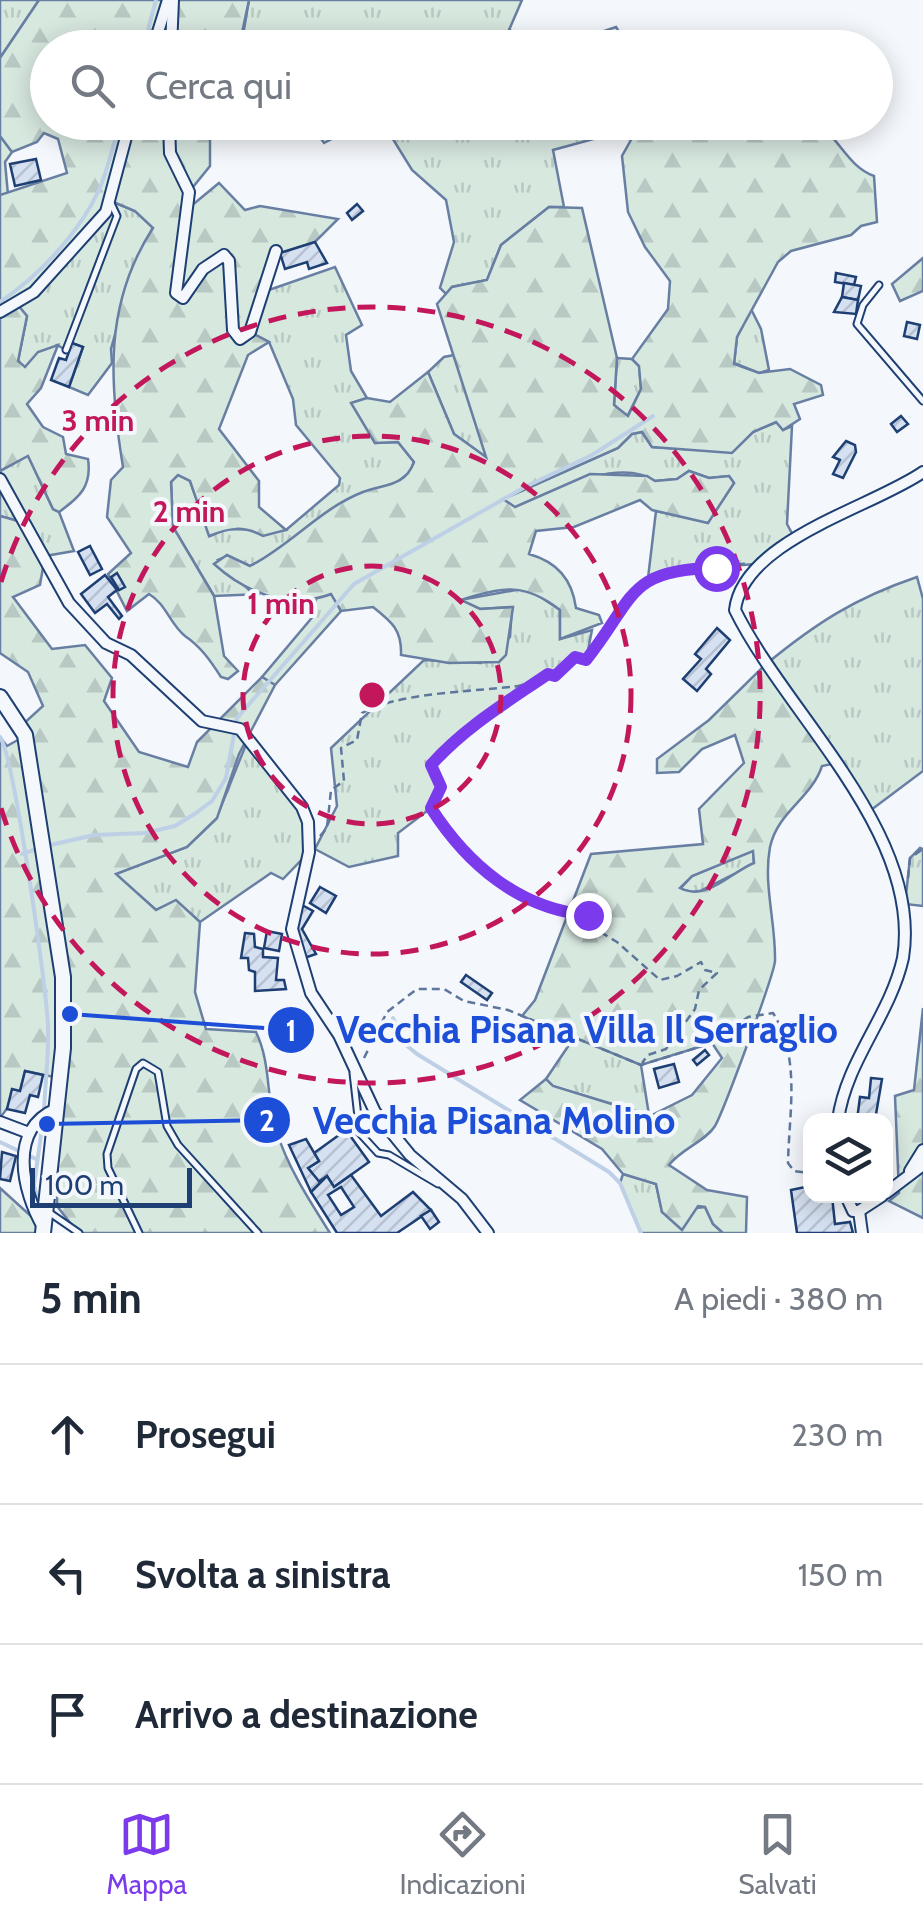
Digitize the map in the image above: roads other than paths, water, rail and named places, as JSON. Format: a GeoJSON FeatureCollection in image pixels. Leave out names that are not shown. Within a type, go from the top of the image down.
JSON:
{"type":"FeatureCollection","features":[{"type":"Feature","properties":{"kind":"main road"},"geometry":{"type":"LineString","coordinates":[[0,697],[25,735],[64,996],[43,1230]]}},
{"type":"Feature","properties":{"kind":"street"},"geometry":{"type":"LineString","coordinates":[[160,30],[171,0]]}},
{"type":"Feature","properties":{"kind":"street"},"geometry":{"type":"LineString","coordinates":[[171,0],[171,30]]}},
{"type":"Feature","properties":{"kind":"street"},"geometry":{"type":"LineString","coordinates":[[0,312],[34,292],[106,212],[125,140]]}},
{"type":"Feature","properties":{"kind":"street"},"geometry":{"type":"LineString","coordinates":[[170,140],[170,153],[189,192],[176,293],[184,298],[203,269],[224,255],[229,261],[233,330],[240,340],[250,332],[276,252]]}},
{"type":"Feature","properties":{"kind":"street"},"geometry":{"type":"LineString","coordinates":[[840,1113],[855,1059],[902,962],[907,933],[904,904],[876,817],[765,665],[735,610],[742,587],[788,540],[923,472]]}},
{"type":"Feature","properties":{"kind":"street"},"geometry":{"type":"LineString","coordinates":[[0,479],[69,603],[106,643],[130,655],[202,722],[212,727],[235,726],[302,807],[311,836],[303,889],[293,919],[294,942],[311,993],[352,1058],[375,1112],[400,1144],[462,1198],[488,1233]]}},
{"type":"Feature","properties":{"kind":"street"},"geometry":{"type":"LineString","coordinates":[[43,1230],[24,1180],[29,1133],[38,1119],[56,1109]]}},
{"type":"Feature","properties":{"kind":"street"},"geometry":{"type":"LineString","coordinates":[[0,1122],[29,1133]]}},
{"type":"Feature","properties":{"kind":"street"},"geometry":{"type":"LineString","coordinates":[[906,1179],[923,1150]]}},
{"type":"Feature","properties":{"kind":"street"},"geometry":{"type":"LineString","coordinates":[[893,1188],[923,1165]]}},
{"type":"Feature","properties":{"kind":"street"},"geometry":{"type":"LineString","coordinates":[[849,1203],[852,1210],[860,1211],[871,1203]]}},
{"type":"Feature","properties":{"kind":"street"},"geometry":{"type":"LineString","coordinates":[[860,1211],[862,1233]]}},
{"type":"Feature","properties":{"kind":"lane"},"geometry":{"type":"LineString","coordinates":[[66,350],[117,216],[115,204],[108,200]]}},
{"type":"Feature","properties":{"kind":"lane"},"geometry":{"type":"LineString","coordinates":[[879,284],[863,305],[857,324],[923,401]]}},
{"type":"Feature","properties":{"kind":"lane"},"geometry":{"type":"LineString","coordinates":[[352,1058],[358,1117],[355,1128],[378,1154],[389,1155],[462,1198]]}},
{"type":"Feature","properties":{"kind":"lane"},"geometry":{"type":"LineString","coordinates":[[139,1233],[108,1168],[107,1154],[136,1069],[143,1063],[158,1072],[167,1126],[178,1145],[258,1233]]}},
{"type":"Feature","properties":{"kind":"lane"},"geometry":{"type":"LineString","coordinates":[[45,1209],[79,1233]]}},
{"type":"Feature","properties":{"kind":"waterway"},"geometry":{"type":"LineString","coordinates":[[148,30],[156,0]]}},
{"type":"Feature","properties":{"kind":"waterway"},"geometry":{"type":"LineString","coordinates":[[0,302],[29,280],[81,222],[102,182],[115,140]]}},
{"type":"Feature","properties":{"kind":"waterway"},"geometry":{"type":"LineString","coordinates":[[46,846],[94,835],[145,833],[175,826],[196,813],[212,801],[226,778],[237,718],[354,584],[525,487],[592,455],[653,416]]}},
{"type":"Feature","properties":{"kind":"waterway"},"geometry":{"type":"LineString","coordinates":[[0,737],[21,828],[46,1004],[44,1112]]}},
{"type":"Feature","properties":{"kind":"waterway"},"geometry":{"type":"LineString","coordinates":[[22,854],[37,849]]}},
{"type":"Feature","properties":{"kind":"waterway"},"geometry":{"type":"LineString","coordinates":[[393,1018],[406,1045],[417,1054],[609,1172],[620,1183],[641,1233]]}},
{"type":"Feature","properties":{"kind":"waterway"},"geometry":{"type":"LineString","coordinates":[[38,1201],[34,1185],[43,1121]]}},
{"type":"Feature","properties":{"kind":"waterway"},"geometry":{"type":"LineString","coordinates":[[0,1142],[36,1159]]}},
{"type":"Feature","properties":{"kind":"place","name":"Vecchia Pisana Villa Il Serraglio"},"geometry":{"type":"Point","coordinates":[70,1014]}},
{"type":"Feature","properties":{"kind":"place","name":"Vecchia Pisana Molino"},"geometry":{"type":"Point","coordinates":[47,1124]}}]}
